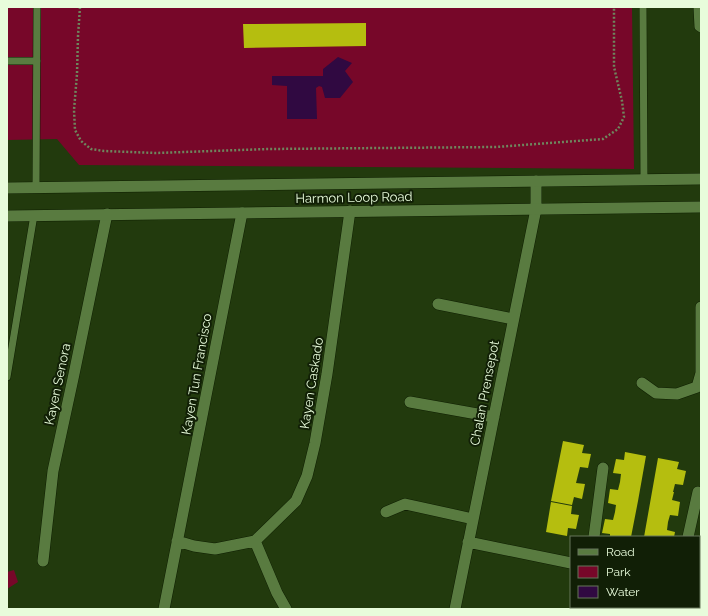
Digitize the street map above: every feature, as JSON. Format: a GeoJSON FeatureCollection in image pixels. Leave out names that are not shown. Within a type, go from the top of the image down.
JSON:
{"type":"FeatureCollection","features":[{"type":"Feature","properties":{"kind":"street","name":"Harmon Loop Road"},"geometry":{"type":"LineString","coordinates":[[7,188],[701,179]]}},
{"type":"Feature","properties":{"kind":"street","name":"Chalan Prensepot"},"geometry":{"type":"LineString","coordinates":[[455,609],[536,209],[536,181]]}},
{"type":"Feature","properties":{"kind":"street","name":"Harmon Loop Road"},"geometry":{"type":"LineString","coordinates":[[7,216],[701,207]]}},
{"type":"Feature","properties":{"kind":"street","name":"Kayen Caskado"},"geometry":{"type":"LineString","coordinates":[[256,541],[296,501],[307,476],[328,374],[350,211]]}},
{"type":"Feature","properties":{"kind":"street","name":"Kayen Tun Francisco"},"geometry":{"type":"LineString","coordinates":[[164,609],[200,429],[220,316],[242,213]]}},
{"type":"Feature","properties":{"kind":"street","name":"Kayen Senora"},"geometry":{"type":"LineString","coordinates":[[43,561],[53,471],[107,214]]}},
{"type":"Feature","properties":{"kind":"street"},"geometry":{"type":"LineString","coordinates":[[438,304],[514,320]]}},
{"type":"Feature","properties":{"kind":"street"},"geometry":{"type":"LineString","coordinates":[[642,383],[656,393],[677,394],[697,387],[701,373],[701,307]]}},
{"type":"Feature","properties":{"kind":"street"},"geometry":{"type":"LineString","coordinates":[[410,402],[494,417]]}},
{"type":"Feature","properties":{"kind":"street"},"geometry":{"type":"LineString","coordinates":[[594,536],[603,468]]}},
{"type":"Feature","properties":{"kind":"street"},"geometry":{"type":"LineString","coordinates":[[688,536],[698,492]]}},
{"type":"Feature","properties":{"kind":"street"},"geometry":{"type":"LineString","coordinates":[[386,512],[405,504],[473,519]]}},
{"type":"Feature","properties":{"kind":"street"},"geometry":{"type":"LineString","coordinates":[[177,541],[194,546],[215,548],[256,541],[277,593],[286,609]]}},
{"type":"Feature","properties":{"kind":"street"},"geometry":{"type":"LineString","coordinates":[[468,542],[570,563]]}},
{"type":"Feature","properties":{"kind":"lane"},"geometry":{"type":"LineString","coordinates":[[36,187],[37,7]]}},
{"type":"Feature","properties":{"kind":"lane"},"geometry":{"type":"LineString","coordinates":[[643,7],[644,180]]}},
{"type":"Feature","properties":{"kind":"lane"},"geometry":{"type":"LineString","coordinates":[[697,7],[698,27],[701,29]]}},
{"type":"Feature","properties":{"kind":"lane"},"geometry":{"type":"LineString","coordinates":[[7,61],[37,61]]}},
{"type":"Feature","properties":{"kind":"lane"},"geometry":{"type":"LineString","coordinates":[[7,377],[34,215]]}},
{"type":"Feature","properties":{"kind":"path"},"geometry":{"type":"LineString","coordinates":[[80,7],[74,110],[75,130],[81,142],[91,148],[104,151],[156,153],[268,149],[496,147],[603,139],[618,129],[624,117],[614,67],[614,7]]}},
{"type":"Feature","properties":{"kind":"green space"},"geometry":{"type":"Polygon","coordinates":[[[7,7],[632,7],[634,169],[79,165],[57,139],[7,140],[7,7]]]}},
{"type":"Feature","properties":{"kind":"green space"},"geometry":{"type":"Polygon","coordinates":[[[14,570],[18,582],[7,589],[7,572],[14,570]]]}},
{"type":"Feature","properties":{"kind":"water"},"geometry":{"type":"Polygon","coordinates":[[[338,57],[352,63],[345,71],[353,82],[340,98],[325,98],[322,87],[319,86],[316,88],[317,119],[287,119],[287,86],[272,85],[272,76],[323,76],[323,69],[338,57]]]}},
{"type":"Feature","properties":{"kind":"building"},"geometry":{"type":"Polygon","coordinates":[[[366,23],[366,46],[244,48],[243,24],[366,23]]]}},
{"type":"Feature","properties":{"kind":"building"},"geometry":{"type":"Polygon","coordinates":[[[563,441],[584,445],[582,453],[591,454],[588,468],[580,467],[576,483],[585,484],[582,499],[574,497],[572,505],[551,501],[563,441]]]}},
{"type":"Feature","properties":{"kind":"building"},"geometry":{"type":"Polygon","coordinates":[[[625,452],[646,456],[631,536],[610,536],[610,534],[602,533],[605,519],[613,520],[615,512],[616,505],[608,503],[610,489],[618,490],[620,482],[621,474],[613,473],[616,459],[624,460],[625,452]]]}},
{"type":"Feature","properties":{"kind":"building"},"geometry":{"type":"Polygon","coordinates":[[[658,458],[679,462],[677,469],[686,471],[683,485],[675,484],[672,500],[680,502],[678,516],[670,515],[667,530],[675,532],[674,536],[644,536],[658,458]]]}},
{"type":"Feature","properties":{"kind":"building"},"geometry":{"type":"Polygon","coordinates":[[[551,502],[572,506],[571,514],[579,515],[576,529],[568,528],[567,536],[546,532],[551,502]]]}}]}
